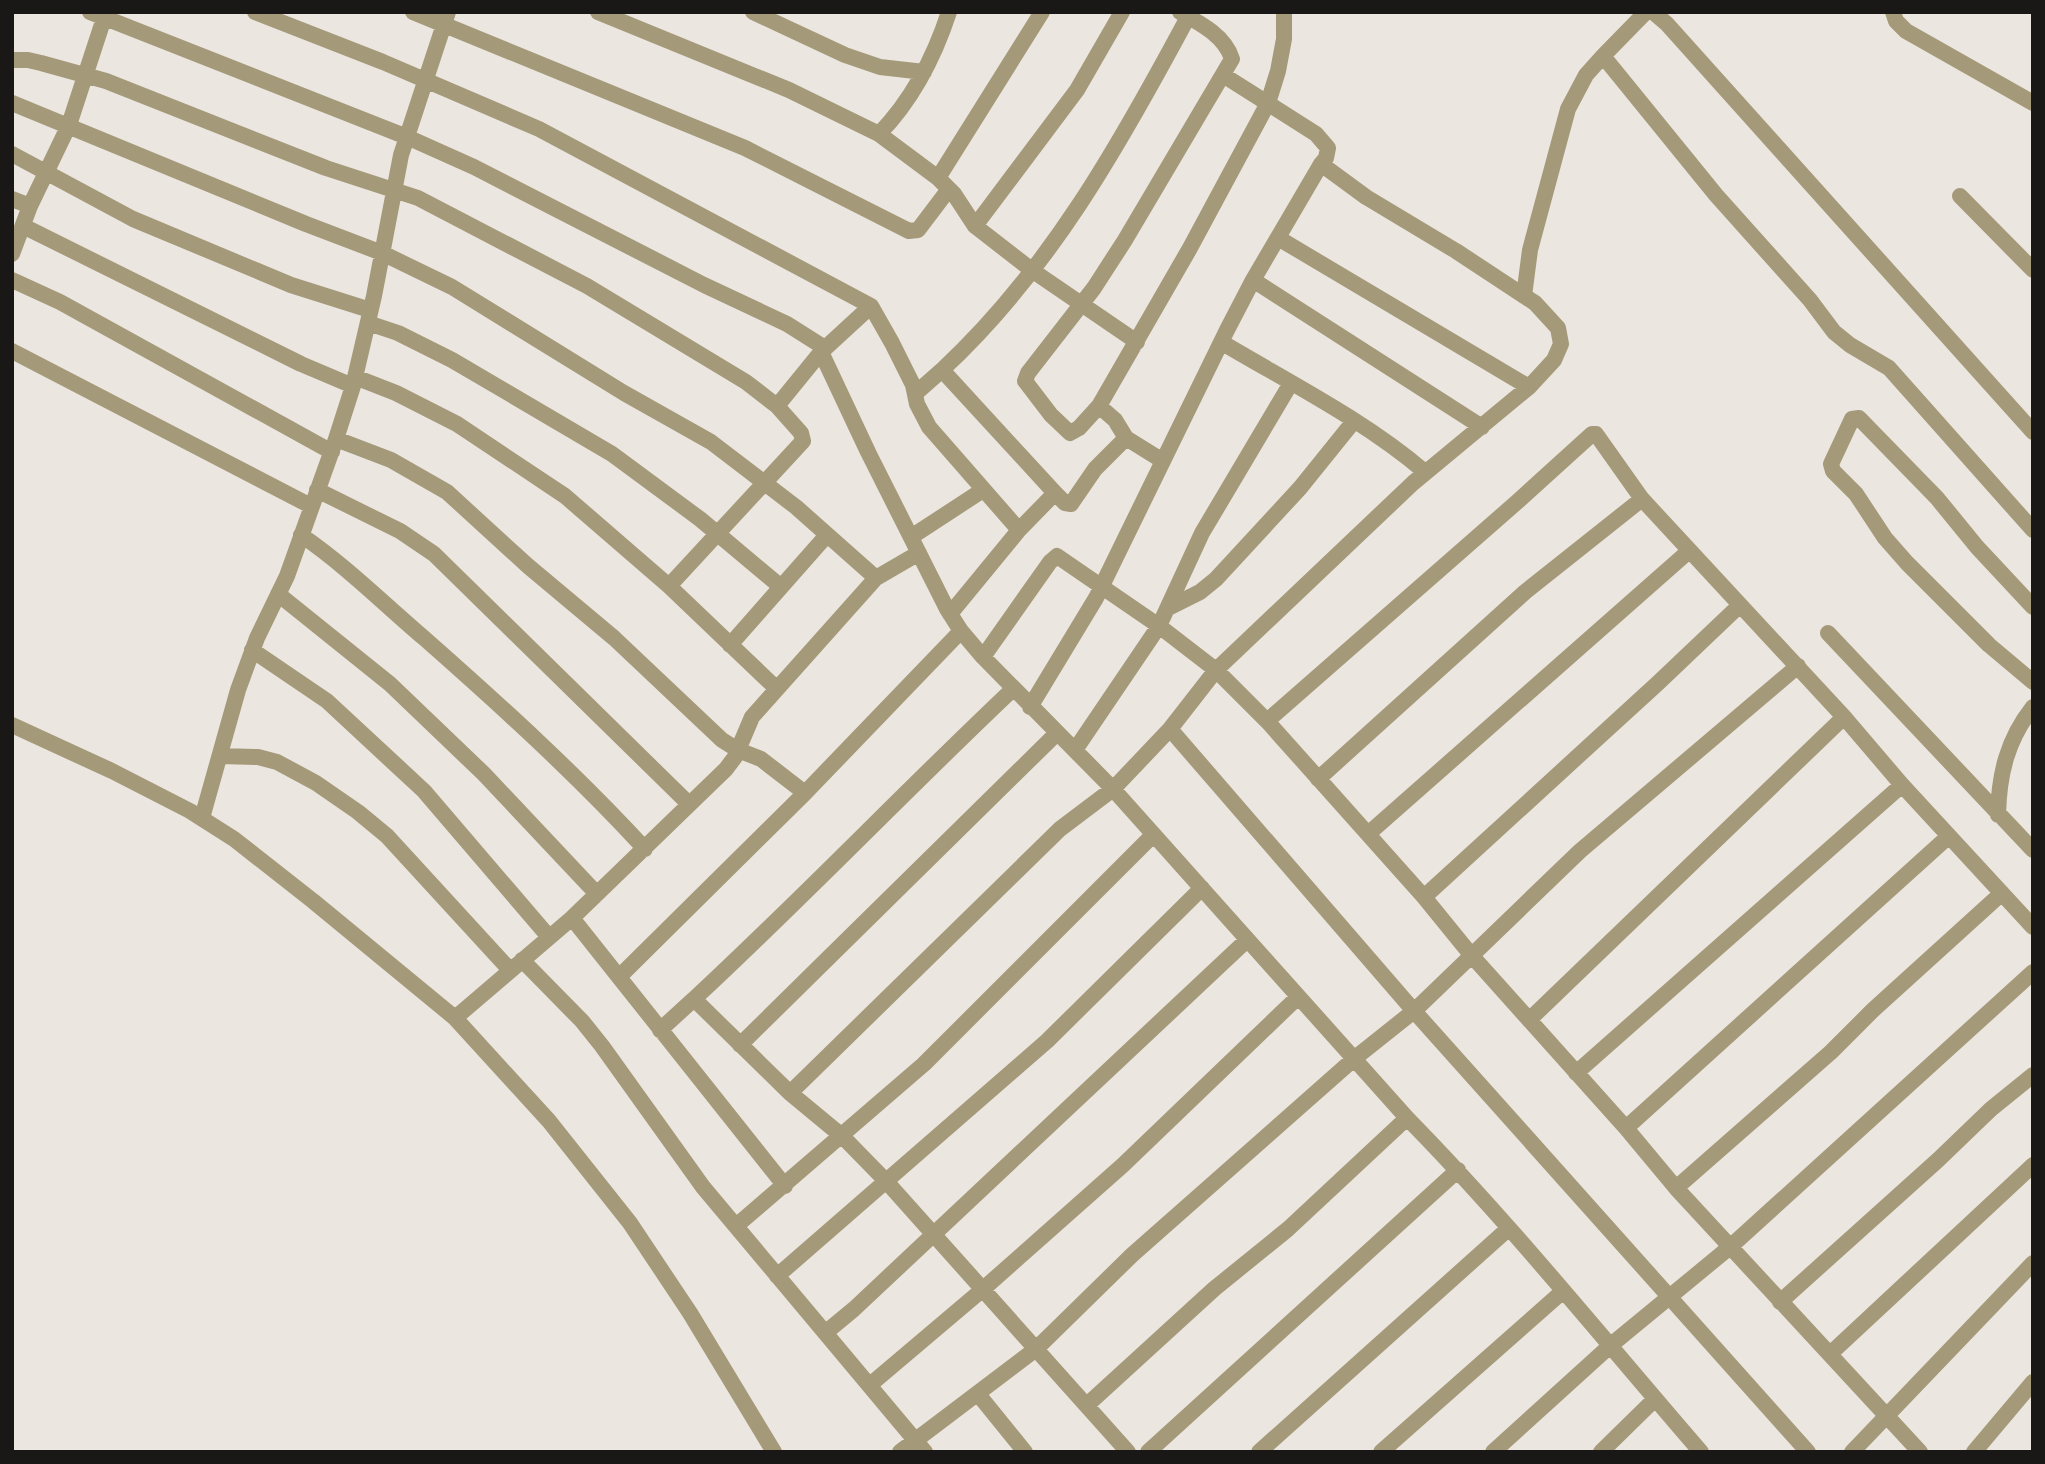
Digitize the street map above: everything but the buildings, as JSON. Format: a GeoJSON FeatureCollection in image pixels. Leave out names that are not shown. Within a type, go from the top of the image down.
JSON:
{"type":"FeatureCollection","features":[{"type":"Feature","properties":{"kind":"street"},"geometry":{"type":"LineString","coordinates":[[255,12],[426,80],[548,134],[871,306],[916,393],[917,404],[929,427],[1019,530]]}},
{"type":"Feature","properties":{"kind":"street"},"geometry":{"type":"LineString","coordinates":[[413,12],[446,18],[745,148],[909,230],[918,230],[1042,12]]}},
{"type":"Feature","properties":{"kind":"street"},"geometry":{"type":"LineString","coordinates":[[598,12],[777,85],[880,134],[943,183],[975,226],[1033,271],[1137,342]]}},
{"type":"Feature","properties":{"kind":"street"},"geometry":{"type":"LineString","coordinates":[[752,12],[845,55],[880,67],[924,72]]}},
{"type":"Feature","properties":{"kind":"street"},"geometry":{"type":"LineString","coordinates":[[880,134],[909,99],[938,46],[948,12]]}},
{"type":"Feature","properties":{"kind":"street"},"geometry":{"type":"LineString","coordinates":[[975,226],[1077,90],[1122,12]]}},
{"type":"Feature","properties":{"kind":"street"},"geometry":{"type":"LineString","coordinates":[[916,393],[942,370],[1033,271],[1057,240],[1112,153],[1184,14],[1209,30],[1229,50],[1232,59],[1125,240],[1082,305],[1028,373],[1025,382],[1051,415],[1070,433],[1074,432],[1099,406],[1137,342],[1268,103],[1282,50],[1284,12]]}},
{"type":"Feature","properties":{"kind":"street"},"geometry":{"type":"LineString","coordinates":[[1524,296],[1531,250],[1574,93],[1586,75],[1646,12]]}},
{"type":"Feature","properties":{"kind":"street"},"geometry":{"type":"LineString","coordinates":[[1653,12],[1672,18],[2033,432]]}},
{"type":"Feature","properties":{"kind":"street"},"geometry":{"type":"LineString","coordinates":[[1893,12],[1896,21],[1906,31],[2033,103]]}},
{"type":"Feature","properties":{"kind":"street"},"geometry":{"type":"LineString","coordinates":[[13,252],[30,206],[69,125],[86,75],[100,14],[407,137],[579,219],[704,285],[787,324],[823,350],[867,452],[961,631],[1030,707],[1113,789],[1407,1118],[1458,1170],[1701,1452]]}},
{"type":"Feature","properties":{"kind":"street"},"geometry":{"type":"LineString","coordinates":[[202,818],[235,700],[334,445],[354,382],[407,137],[446,18]]}},
{"type":"Feature","properties":{"kind":"street"},"geometry":{"type":"LineString","coordinates":[[1603,56],[1716,195],[1810,300],[1834,332],[1850,345],[1889,368],[2033,530]]}},
{"type":"Feature","properties":{"kind":"street"},"geometry":{"type":"LineString","coordinates":[[12,60],[28,60],[86,75],[326,168],[418,198],[587,286],[734,374],[777,406],[801,433],[803,441],[669,586]]}},
{"type":"Feature","properties":{"kind":"street"},"geometry":{"type":"LineString","coordinates":[[1030,707],[1092,605],[1253,280],[1328,153],[1322,140],[1308,128],[1223,75]]}},
{"type":"Feature","properties":{"kind":"street"},"geometry":{"type":"LineString","coordinates":[[12,103],[382,253],[452,287],[624,393],[688,427],[729,455],[876,578]]}},
{"type":"Feature","properties":{"kind":"street"},"geometry":{"type":"LineString","coordinates":[[12,154],[133,219],[369,317],[441,354],[577,432],[657,486],[781,587]]}},
{"type":"Feature","properties":{"kind":"street"},"geometry":{"type":"LineString","coordinates":[[790,1093],[1060,829],[1113,789],[1170,729],[1216,670],[1425,472],[1529,387],[1554,360],[1561,344],[1558,328],[1524,296],[1366,197],[1321,164]]}},
{"type":"Feature","properties":{"kind":"street"},"geometry":{"type":"LineString","coordinates":[[1960,196],[2033,270]]}},
{"type":"Feature","properties":{"kind":"street"},"geometry":{"type":"LineString","coordinates":[[12,199],[30,206]]}},
{"type":"Feature","properties":{"kind":"street"},"geometry":{"type":"LineString","coordinates":[[23,226],[300,364],[407,398],[475,434],[579,506],[669,586],[777,689]]}},
{"type":"Feature","properties":{"kind":"street"},"geometry":{"type":"LineString","coordinates":[[1278,238],[1529,387]]}},
{"type":"Feature","properties":{"kind":"street"},"geometry":{"type":"LineString","coordinates":[[12,280],[60,302],[334,445],[391,460],[447,492],[528,566],[624,646],[722,740],[761,759],[805,793]]}},
{"type":"Feature","properties":{"kind":"street"},"geometry":{"type":"LineString","coordinates":[[1253,280],[1482,427]]}},
{"type":"Feature","properties":{"kind":"street"},"geometry":{"type":"LineString","coordinates":[[777,406],[823,350],[871,306]]}},
{"type":"Feature","properties":{"kind":"street"},"geometry":{"type":"LineString","coordinates":[[1221,342],[1354,421],[1403,453],[1425,472]]}},
{"type":"Feature","properties":{"kind":"street"},"geometry":{"type":"LineString","coordinates":[[12,351],[311,506]]}},
{"type":"Feature","properties":{"kind":"street"},"geometry":{"type":"LineString","coordinates":[[942,370],[1065,503],[1071,504],[1090,475],[1126,438]]}},
{"type":"Feature","properties":{"kind":"street"},"geometry":{"type":"LineString","coordinates":[[1075,750],[1159,626],[1202,533],[1291,383]]}},
{"type":"Feature","properties":{"kind":"street"},"geometry":{"type":"LineString","coordinates":[[1099,406],[1115,420],[1126,438],[1163,461]]}},
{"type":"Feature","properties":{"kind":"street"},"geometry":{"type":"LineString","coordinates":[[2033,607],[1977,547],[1937,498],[1859,418],[1852,419],[1831,464],[1833,471],[1856,494],[1885,538],[1907,563],[1989,645],[2033,682]]}},
{"type":"Feature","properties":{"kind":"street"},"geometry":{"type":"LineString","coordinates":[[1168,608],[1200,592],[1216,579],[1300,488],[1354,421]]}},
{"type":"Feature","properties":{"kind":"street"},"geometry":{"type":"LineString","coordinates":[[1267,721],[1592,434],[1599,438],[1643,499],[1689,551],[1798,666],[1902,785],[2033,927]]}},
{"type":"Feature","properties":{"kind":"street"},"geometry":{"type":"LineString","coordinates":[[317,490],[400,531],[434,554],[689,804]]}},
{"type":"Feature","properties":{"kind":"street"},"geometry":{"type":"LineString","coordinates":[[911,537],[983,490]]}},
{"type":"Feature","properties":{"kind":"street"},"geometry":{"type":"LineString","coordinates":[[950,614],[1019,530],[1055,493]]}},
{"type":"Feature","properties":{"kind":"street"},"geometry":{"type":"LineString","coordinates":[[1318,779],[1525,592],[1643,499]]}},
{"type":"Feature","properties":{"kind":"street"},"geometry":{"type":"LineString","coordinates":[[300,535],[379,597],[509,715],[573,774],[645,849]]}},
{"type":"Feature","properties":{"kind":"street"},"geometry":{"type":"LineString","coordinates":[[730,645],[827,535]]}},
{"type":"Feature","properties":{"kind":"street"},"geometry":{"type":"LineString","coordinates":[[1368,834],[1689,551]]}},
{"type":"Feature","properties":{"kind":"street"},"geometry":{"type":"LineString","coordinates":[[455,1018],[572,918],[726,769],[738,750],[749,722],[876,578],[919,553]]}},
{"type":"Feature","properties":{"kind":"street"},"geometry":{"type":"LineString","coordinates":[[983,657],[1057,556],[1159,626],[1216,670],[1267,721],[1424,897],[1472,956],[1676,1188],[1920,1452]]}},
{"type":"Feature","properties":{"kind":"street"},"geometry":{"type":"LineString","coordinates":[[278,594],[390,684],[484,774],[597,894]]}},
{"type":"Feature","properties":{"kind":"street"},"geometry":{"type":"LineString","coordinates":[[1424,897],[1739,606]]}},
{"type":"Feature","properties":{"kind":"street"},"geometry":{"type":"LineString","coordinates":[[619,977],[805,793],[961,631]]}},
{"type":"Feature","properties":{"kind":"street"},"geometry":{"type":"LineString","coordinates":[[1828,633],[2033,850]]}},
{"type":"Feature","properties":{"kind":"street"},"geometry":{"type":"LineString","coordinates":[[253,650],[327,701],[425,791],[549,937]]}},
{"type":"Feature","properties":{"kind":"street"},"geometry":{"type":"LineString","coordinates":[[900,1452],[921,1446],[978,1394],[1036,1349],[1132,1255],[1355,1058],[1414,1011],[1580,851],[1798,666]]}},
{"type":"Feature","properties":{"kind":"street"},"geometry":{"type":"LineString","coordinates":[[660,1030],[780,919],[864,833],[1013,689]]}},
{"type":"Feature","properties":{"kind":"street"},"geometry":{"type":"LineString","coordinates":[[1998,815],[1998,785],[2008,748],[2033,707]]}},
{"type":"Feature","properties":{"kind":"street"},"geometry":{"type":"LineString","coordinates":[[1528,1020],[1844,718]]}},
{"type":"Feature","properties":{"kind":"street"},"geometry":{"type":"LineString","coordinates":[[12,725],[112,771],[202,818],[234,839],[455,1018],[549,1121],[630,1223],[691,1313],[774,1452]]}},
{"type":"Feature","properties":{"kind":"street"},"geometry":{"type":"LineString","coordinates":[[1170,729],[1414,1011],[1808,1452]]}},
{"type":"Feature","properties":{"kind":"street"},"geometry":{"type":"LineString","coordinates":[[740,1045],[1057,733]]}},
{"type":"Feature","properties":{"kind":"street"},"geometry":{"type":"LineString","coordinates":[[220,756],[258,757],[277,762],[316,783],[358,811],[387,836],[516,965],[602,1046],[680,1157],[921,1446]]}},
{"type":"Feature","properties":{"kind":"street"},"geometry":{"type":"LineString","coordinates":[[1576,1073],[1902,785]]}},
{"type":"Feature","properties":{"kind":"street"},"geometry":{"type":"LineString","coordinates":[[736,1226],[924,1064],[1153,835]]}},
{"type":"Feature","properties":{"kind":"street"},"geometry":{"type":"LineString","coordinates":[[1626,1128],[1949,836]]}},
{"type":"Feature","properties":{"kind":"street"},"geometry":{"type":"LineString","coordinates":[[777,1276],[1047,1041],[1202,888]]}},
{"type":"Feature","properties":{"kind":"street"},"geometry":{"type":"LineString","coordinates":[[1676,1188],[1831,1052],[1873,1010],[2002,893]]}},
{"type":"Feature","properties":{"kind":"street"},"geometry":{"type":"LineString","coordinates":[[572,918],[785,1186]]}},
{"type":"Feature","properties":{"kind":"street"},"geometry":{"type":"LineString","coordinates":[[825,1333],[854,1309],[1247,940]]}},
{"type":"Feature","properties":{"kind":"street"},"geometry":{"type":"LineString","coordinates":[[1493,1452],[1611,1345],[1730,1247],[2033,972]]}},
{"type":"Feature","properties":{"kind":"street"},"geometry":{"type":"LineString","coordinates":[[871,1384],[1123,1165],[1298,997]]}},
{"type":"Feature","properties":{"kind":"street"},"geometry":{"type":"LineString","coordinates":[[694,999],[790,1093],[842,1136],[885,1180],[1128,1452]]}},
{"type":"Feature","properties":{"kind":"street"},"geometry":{"type":"LineString","coordinates":[[1780,1302],[1991,1109],[2033,1075]]}},
{"type":"Feature","properties":{"kind":"street"},"geometry":{"type":"LineString","coordinates":[[1087,1405],[1231,1274],[1288,1229],[1407,1118]]}},
{"type":"Feature","properties":{"kind":"street"},"geometry":{"type":"LineString","coordinates":[[1830,1354],[2033,1165]]}},
{"type":"Feature","properties":{"kind":"street"},"geometry":{"type":"LineString","coordinates":[[1148,1452],[1458,1170]]}},
{"type":"Feature","properties":{"kind":"street"},"geometry":{"type":"LineString","coordinates":[[1259,1452],[1508,1229]]}},
{"type":"Feature","properties":{"kind":"street"},"geometry":{"type":"LineString","coordinates":[[1852,1452],[2033,1263]]}},
{"type":"Feature","properties":{"kind":"street"},"geometry":{"type":"LineString","coordinates":[[1381,1452],[1562,1292]]}},
{"type":"Feature","properties":{"kind":"street"},"geometry":{"type":"LineString","coordinates":[[1974,1452],[2033,1382]]}},
{"type":"Feature","properties":{"kind":"street"},"geometry":{"type":"LineString","coordinates":[[978,1394],[1025,1452]]}},
{"type":"Feature","properties":{"kind":"street"},"geometry":{"type":"LineString","coordinates":[[1601,1452],[1655,1399]]}}]}
